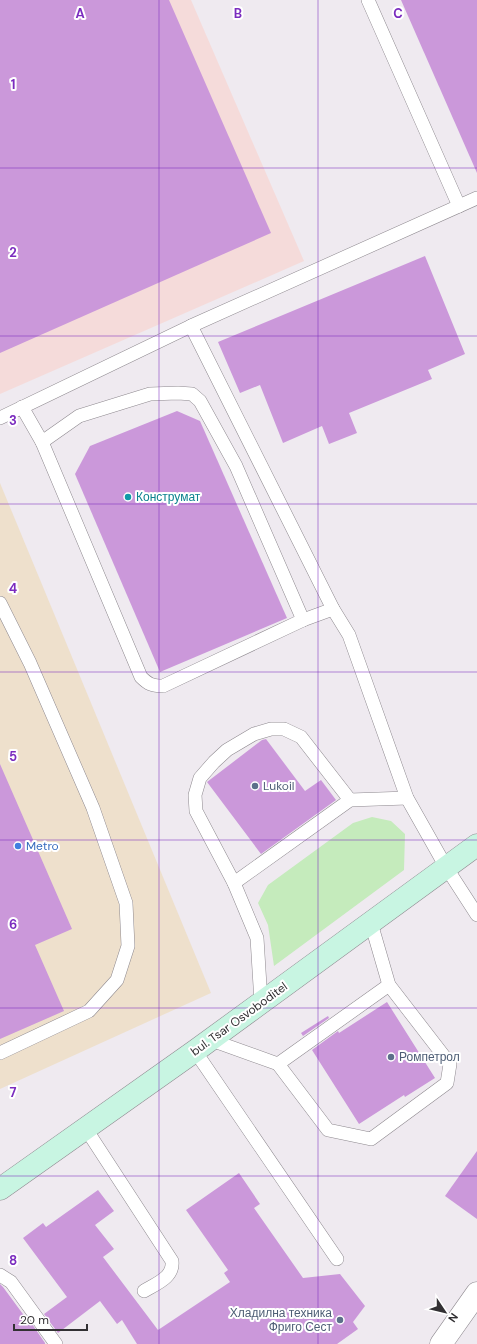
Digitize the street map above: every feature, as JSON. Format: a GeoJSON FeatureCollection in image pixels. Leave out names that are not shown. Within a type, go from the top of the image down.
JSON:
{"type":"FeatureCollection","features":[{"type":"Feature","properties":{"kind":"main road","name":"bul. Tsar Osvoboditel"},"geometry":{"type":"LineString","coordinates":[[0,1189],[203,1046],[477,845]]}},
{"type":"Feature","properties":{"kind":"street"},"geometry":{"type":"LineString","coordinates":[[441,1344],[477,1293]]}},
{"type":"Feature","properties":{"kind":"lane"},"geometry":{"type":"LineString","coordinates":[[368,0],[458,206]]}},
{"type":"Feature","properties":{"kind":"lane"},"geometry":{"type":"LineString","coordinates":[[0,418],[191,326],[477,198]]}},
{"type":"Feature","properties":{"kind":"lane"},"geometry":{"type":"LineString","coordinates":[[191,326],[333,609],[349,634],[407,798],[446,867],[477,915]]}},
{"type":"Feature","properties":{"kind":"lane"},"geometry":{"type":"LineString","coordinates":[[42,442],[79,416],[150,394],[192,394],[200,401],[236,466],[303,620]]}},
{"type":"Feature","properties":{"kind":"lane"},"geometry":{"type":"LineString","coordinates":[[22,407],[42,442],[141,676],[147,683],[152,686],[163,686],[303,620],[333,609]]}},
{"type":"Feature","properties":{"kind":"lane"},"geometry":{"type":"LineString","coordinates":[[0,603],[30,663],[93,808],[126,903],[128,946],[117,980],[89,1011],[0,1053]]}},
{"type":"Feature","properties":{"kind":"lane"},"geometry":{"type":"LineString","coordinates":[[261,1002],[257,938],[234,883],[196,811],[195,795],[200,778],[227,750],[254,734],[271,729],[284,729],[301,737],[350,800]]}},
{"type":"Feature","properties":{"kind":"lane"},"geometry":{"type":"LineString","coordinates":[[234,883],[350,800],[407,798]]}},
{"type":"Feature","properties":{"kind":"lane"},"geometry":{"type":"LineString","coordinates":[[203,1046],[278,1064],[328,1130],[371,1139],[447,1083],[450,1064],[389,985],[371,922]]}},
{"type":"Feature","properties":{"kind":"lane"},"geometry":{"type":"LineString","coordinates":[[278,1064],[389,985]]}},
{"type":"Feature","properties":{"kind":"lane"},"geometry":{"type":"LineString","coordinates":[[203,1046],[337,1259]]}},
{"type":"Feature","properties":{"kind":"lane"},"geometry":{"type":"LineString","coordinates":[[86,1129],[172,1262],[173,1266],[170,1275],[144,1291]]}},
{"type":"Feature","properties":{"kind":"lane"},"geometry":{"type":"LineString","coordinates":[[0,1276],[11,1282],[56,1344]]}},
{"type":"Feature","properties":{"kind":"shaded area"},"geometry":{"type":"Polygon","coordinates":[[[0,0],[191,0],[304,261],[0,394],[0,0]]]}},
{"type":"Feature","properties":{"kind":"shaded area"},"geometry":{"type":"Polygon","coordinates":[[[0,483],[211,993],[0,1089],[0,483]]]}},
{"type":"Feature","properties":{"kind":"green space"},"geometry":{"type":"Polygon","coordinates":[[[372,817],[391,821],[405,834],[404,870],[274,966],[268,925],[258,903],[268,885],[353,823],[372,817]]]}},
{"type":"Feature","properties":{"kind":"building"},"geometry":{"type":"Polygon","coordinates":[[[0,0],[169,0],[271,233],[0,353],[0,0]]]}},
{"type":"Feature","properties":{"kind":"building"},"geometry":{"type":"Polygon","coordinates":[[[401,0],[477,0],[477,173],[401,0]]]}},
{"type":"Feature","properties":{"kind":"building"},"geometry":{"type":"Polygon","coordinates":[[[425,256],[465,354],[428,370],[432,379],[349,413],[357,433],[329,444],[322,426],[283,443],[260,385],[240,393],[218,342],[425,256]]]}},
{"type":"Feature","properties":{"kind":"building"},"geometry":{"type":"Polygon","coordinates":[[[177,411],[200,421],[287,618],[160,672],[75,474],[90,446],[177,411]]]}},
{"type":"Feature","properties":{"kind":"building"},"geometry":{"type":"Polygon","coordinates":[[[266,739],[305,791],[321,780],[336,800],[261,854],[207,782],[262,740],[266,739]]]}},
{"type":"Feature","properties":{"kind":"building","name":"Metro"},"geometry":{"type":"Polygon","coordinates":[[[0,764],[72,929],[35,945],[64,1011],[0,1039],[0,764]]]}},
{"type":"Feature","properties":{"kind":"building"},"geometry":{"type":"Polygon","coordinates":[[[387,1002],[435,1078],[405,1097],[404,1095],[359,1124],[312,1050],[338,1031],[339,1033],[387,1002]]]}},
{"type":"Feature","properties":{"kind":"building"},"geometry":{"type":"Polygon","coordinates":[[[328,1016],[329,1018],[303,1036],[301,1033],[328,1016]]]}},
{"type":"Feature","properties":{"kind":"building"},"geometry":{"type":"Polygon","coordinates":[[[477,1151],[477,1219],[445,1196],[477,1151]]]}},
{"type":"Feature","properties":{"kind":"building"},"geometry":{"type":"Polygon","coordinates":[[[239,1173],[260,1204],[254,1208],[303,1278],[340,1274],[365,1306],[353,1322],[358,1329],[337,1344],[137,1344],[122,1320],[117,1324],[100,1301],[58,1333],[44,1314],[67,1297],[23,1238],[43,1223],[46,1227],[98,1190],[114,1211],[95,1225],[114,1249],[103,1257],[158,1330],[230,1282],[224,1273],[228,1270],[186,1210],[239,1173]]]}},
{"type":"Feature","properties":{"kind":"building"},"geometry":{"type":"Polygon","coordinates":[[[0,1284],[31,1325],[32,1324],[45,1344],[0,1344],[0,1284]]]}},
{"type":"Feature","properties":{"kind":"place","name":"Конструмат"},"geometry":{"type":"Point","coordinates":[128,497]}},
{"type":"Feature","properties":{"kind":"place","name":"Lukoil"},"geometry":{"type":"Point","coordinates":[255,786]}},
{"type":"Feature","properties":{"kind":"place","name":"Metro"},"geometry":{"type":"Point","coordinates":[18,846]}},
{"type":"Feature","properties":{"kind":"place","name":"Ромпетрол"},"geometry":{"type":"Point","coordinates":[391,1057]}},
{"type":"Feature","properties":{"kind":"place","name":"Хладилна техника Фриго Сест"},"geometry":{"type":"Point","coordinates":[340,1320]}}]}
